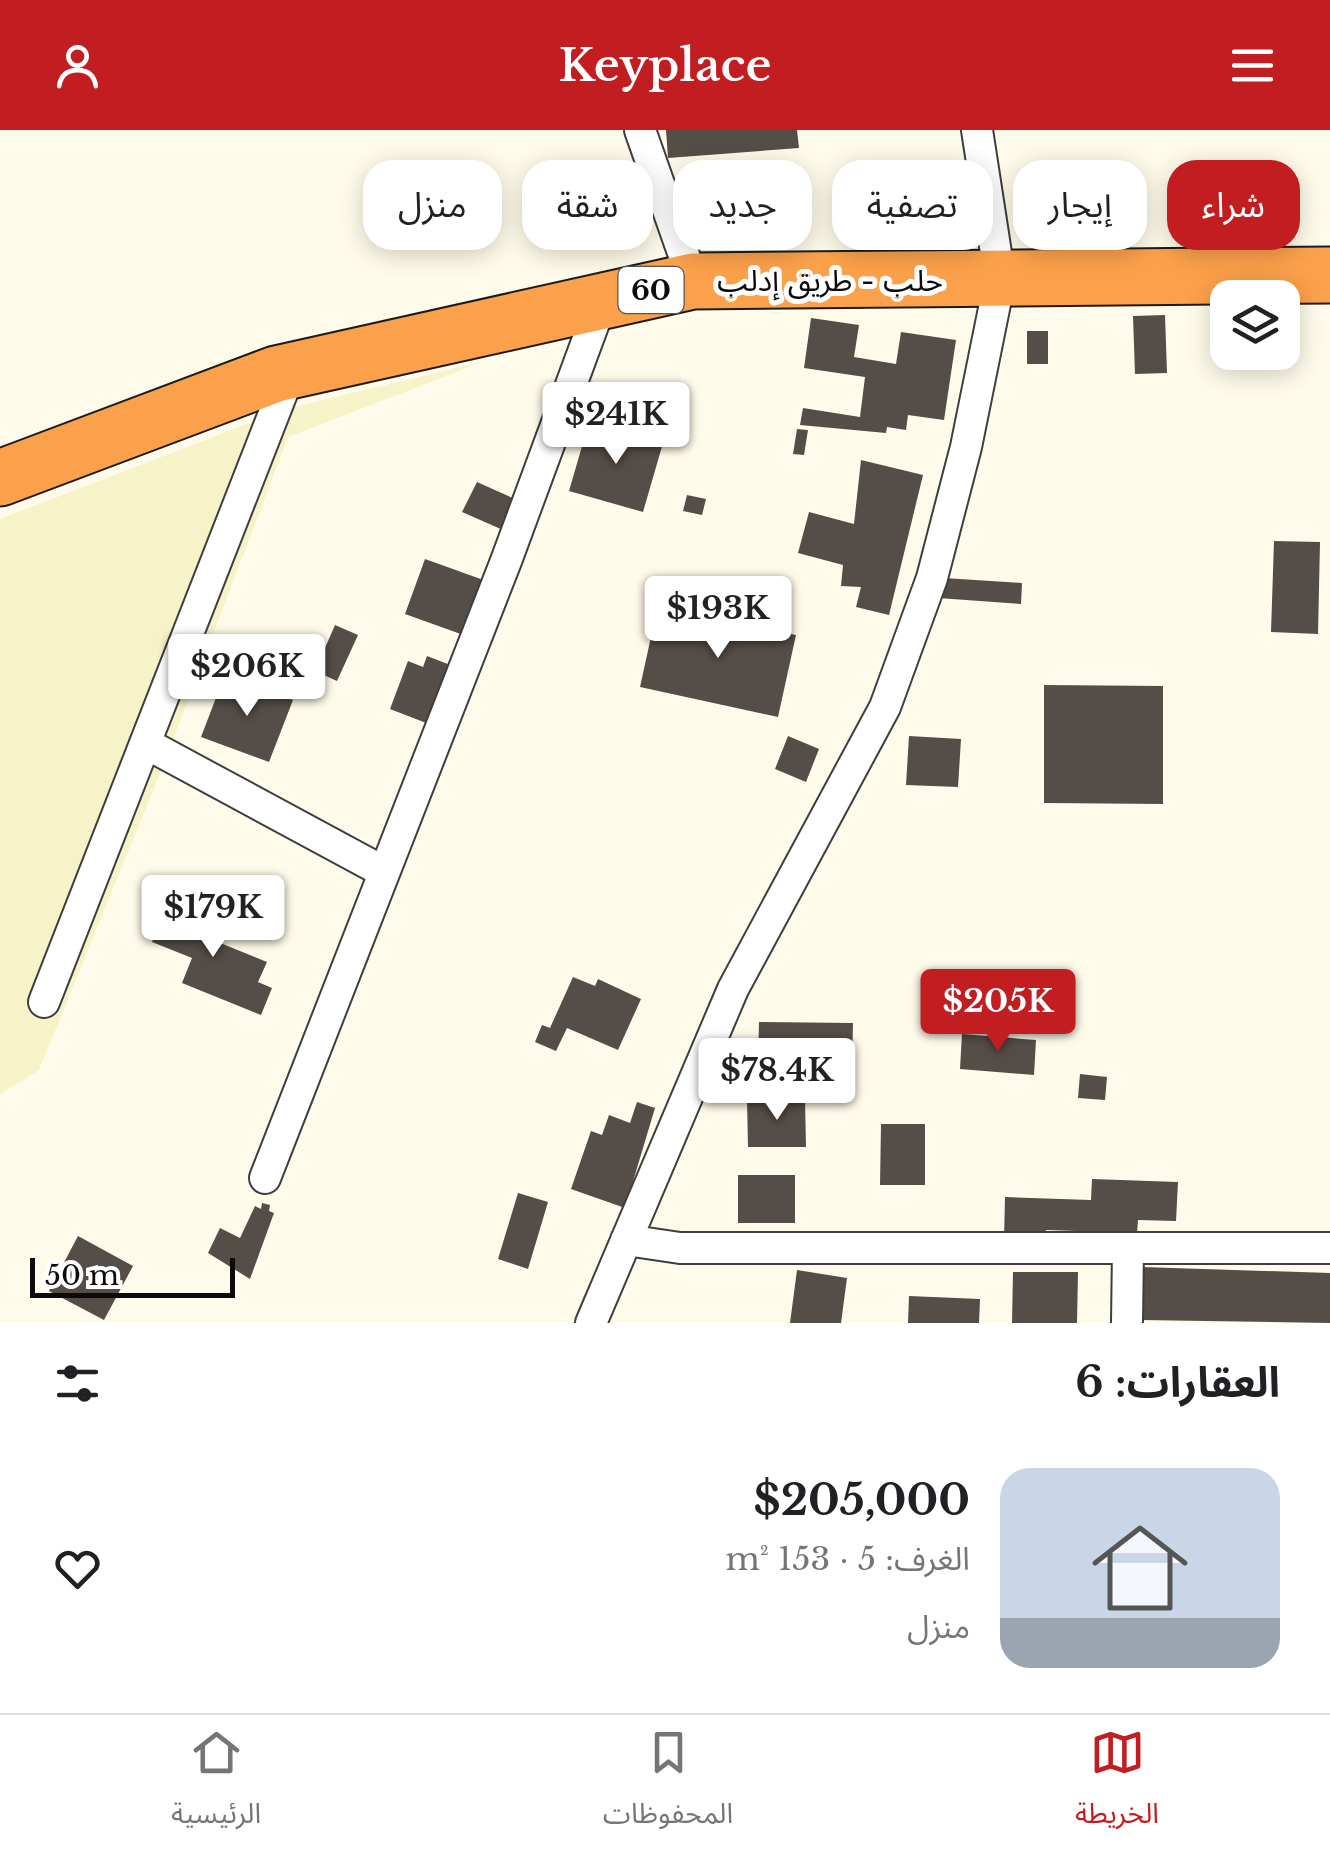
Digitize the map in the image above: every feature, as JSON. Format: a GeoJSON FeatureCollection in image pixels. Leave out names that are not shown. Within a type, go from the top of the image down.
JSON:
{"type":"FeatureCollection","features":[{"type":"Feature","properties":{"kind":"highway","name":"حلب - طريق إدلب"},"geometry":{"type":"LineString","coordinates":[[0,478],[291,370],[693,281],[1330,275]]}},
{"type":"Feature","properties":{"kind":"street"},"geometry":{"type":"LineString","coordinates":[[640,130],[693,281]]}},
{"type":"Feature","properties":{"kind":"street"},"geometry":{"type":"LineString","coordinates":[[591,1323],[732,989],[885,707],[932,578],[966,447],[1000,279],[978,130]]}},
{"type":"Feature","properties":{"kind":"street"},"geometry":{"type":"LineString","coordinates":[[265,1178],[506,561],[602,302]]}},
{"type":"Feature","properties":{"kind":"street"},"geometry":{"type":"LineString","coordinates":[[44,1002],[291,370]]}},
{"type":"Feature","properties":{"kind":"street"},"geometry":{"type":"LineString","coordinates":[[145,743],[384,872]]}},
{"type":"Feature","properties":{"kind":"street"},"geometry":{"type":"LineString","coordinates":[[626,1240],[680,1248],[1330,1248]]}},
{"type":"Feature","properties":{"kind":"street"},"geometry":{"type":"LineString","coordinates":[[1127,1323],[1128,1248]]}},
{"type":"Feature","properties":{"kind":"shaded area"},"geometry":{"type":"Polygon","coordinates":[[[485,361],[288,437],[163,766],[39,1070],[0,1094],[0,519],[286,409],[485,361]]]}},
{"type":"Feature","properties":{"kind":"building"},"geometry":{"type":"Polygon","coordinates":[[[666,130],[797,130],[799,148],[668,158],[666,130]]]}},
{"type":"Feature","properties":{"kind":"building"},"geometry":{"type":"Polygon","coordinates":[[[1165,315],[1167,373],[1135,374],[1133,316],[1165,315]]]}},
{"type":"Feature","properties":{"kind":"building"},"geometry":{"type":"Polygon","coordinates":[[[811,318],[859,325],[854,357],[896,364],[901,332],[956,340],[944,420],[908,415],[906,430],[887,427],[886,433],[800,425],[803,408],[860,417],[865,377],[804,368],[811,318]]]}},
{"type":"Feature","properties":{"kind":"building"},"geometry":{"type":"Polygon","coordinates":[[[1027,331],[1048,331],[1048,364],[1027,364],[1027,331]]]}},
{"type":"Feature","properties":{"kind":"building"},"geometry":{"type":"Polygon","coordinates":[[[589,422],[663,443],[643,512],[569,491],[589,422]]]}},
{"type":"Feature","properties":{"kind":"building"},"geometry":{"type":"Polygon","coordinates":[[[797,429],[808,430],[804,455],[793,454],[797,429]]]}},
{"type":"Feature","properties":{"kind":"building"},"geometry":{"type":"Polygon","coordinates":[[[861,460],[923,475],[889,615],[856,607],[861,587],[841,586],[843,565],[798,553],[809,512],[854,524],[861,460]]]}},
{"type":"Feature","properties":{"kind":"building"},"geometry":{"type":"Polygon","coordinates":[[[477,482],[517,500],[503,530],[462,512],[477,482]]]}},
{"type":"Feature","properties":{"kind":"building"},"geometry":{"type":"Polygon","coordinates":[[[687,495],[706,499],[702,515],[683,511],[687,495]]]}},
{"type":"Feature","properties":{"kind":"building"},"geometry":{"type":"Polygon","coordinates":[[[1274,541],[1320,542],[1318,634],[1271,632],[1274,541]]]}},
{"type":"Feature","properties":{"kind":"building"},"geometry":{"type":"Polygon","coordinates":[[[425,559],[489,582],[469,637],[405,614],[425,559]]]}},
{"type":"Feature","properties":{"kind":"building"},"geometry":{"type":"Polygon","coordinates":[[[944,578],[1022,583],[1021,604],[938,598],[944,578]]]}},
{"type":"Feature","properties":{"kind":"building"},"geometry":{"type":"Polygon","coordinates":[[[658,605],[796,635],[778,717],[640,687],[658,605]]]}},
{"type":"Feature","properties":{"kind":"building"},"geometry":{"type":"Polygon","coordinates":[[[335,625],[358,635],[337,681],[315,671],[335,625]]]}},
{"type":"Feature","properties":{"kind":"building"},"geometry":{"type":"Polygon","coordinates":[[[427,656],[453,666],[434,726],[390,709],[408,661],[423,667],[427,656]]]}},
{"type":"Feature","properties":{"kind":"building"},"geometry":{"type":"Polygon","coordinates":[[[224,677],[293,700],[269,762],[201,737],[224,677]]]}},
{"type":"Feature","properties":{"kind":"building"},"geometry":{"type":"Polygon","coordinates":[[[1044,685],[1163,686],[1163,804],[1044,803],[1044,685]]]}},
{"type":"Feature","properties":{"kind":"building"},"geometry":{"type":"Polygon","coordinates":[[[788,736],[819,749],[806,782],[775,769],[788,736]]]}},
{"type":"Feature","properties":{"kind":"building"},"geometry":{"type":"Polygon","coordinates":[[[909,736],[961,739],[958,787],[906,785],[909,736]]]}},
{"type":"Feature","properties":{"kind":"building"},"geometry":{"type":"Polygon","coordinates":[[[169,900],[211,917],[203,936],[267,962],[258,982],[272,988],[261,1015],[182,983],[192,958],[152,942],[169,900]]]}},
{"type":"Feature","properties":{"kind":"building"},"geometry":{"type":"Polygon","coordinates":[[[573,977],[595,986],[598,979],[641,999],[618,1050],[567,1028],[556,1051],[535,1042],[542,1025],[550,1028],[573,977]]]}},
{"type":"Feature","properties":{"kind":"building"},"geometry":{"type":"Polygon","coordinates":[[[759,1022],[853,1023],[852,1066],[758,1064],[759,1022]]]}},
{"type":"Feature","properties":{"kind":"building"},"geometry":{"type":"Polygon","coordinates":[[[962,1034],[1036,1040],[1034,1075],[960,1069],[962,1034]]]}},
{"type":"Feature","properties":{"kind":"building"},"geometry":{"type":"Polygon","coordinates":[[[1080,1074],[1107,1077],[1105,1100],[1078,1098],[1080,1074]]]}},
{"type":"Feature","properties":{"kind":"building"},"geometry":{"type":"Polygon","coordinates":[[[805,1099],[806,1147],[748,1147],[747,1100],[805,1099]]]}},
{"type":"Feature","properties":{"kind":"building"},"geometry":{"type":"Polygon","coordinates":[[[637,1102],[655,1108],[625,1208],[571,1189],[591,1131],[602,1135],[609,1115],[630,1123],[637,1102]]]}},
{"type":"Feature","properties":{"kind":"building"},"geometry":{"type":"Polygon","coordinates":[[[881,1124],[925,1124],[925,1185],[880,1185],[881,1124]]]}},
{"type":"Feature","properties":{"kind":"building"},"geometry":{"type":"Polygon","coordinates":[[[738,1175],[795,1175],[795,1223],[738,1223],[738,1175]]]}},
{"type":"Feature","properties":{"kind":"building"},"geometry":{"type":"Polygon","coordinates":[[[1092,1179],[1178,1182],[1176,1221],[1138,1220],[1137,1233],[1046,1230],[1045,1240],[1004,1239],[1005,1197],[1091,1200],[1092,1179]]]}},
{"type":"Feature","properties":{"kind":"building"},"geometry":{"type":"Polygon","coordinates":[[[518,1193],[548,1202],[528,1269],[498,1259],[518,1193]]]}},
{"type":"Feature","properties":{"kind":"building"},"geometry":{"type":"Polygon","coordinates":[[[262,1203],[270,1205],[269,1211],[274,1213],[250,1279],[208,1253],[220,1228],[240,1238],[255,1206],[261,1209],[262,1203]]]}},
{"type":"Feature","properties":{"kind":"building"},"geometry":{"type":"Polygon","coordinates":[[[78,1236],[133,1266],[104,1320],[49,1291],[78,1236]]]}},
{"type":"Feature","properties":{"kind":"building"},"geometry":{"type":"Polygon","coordinates":[[[1142,1267],[1330,1273],[1330,1323],[1140,1320],[1142,1267]]]}},
{"type":"Feature","properties":{"kind":"building"},"geometry":{"type":"Polygon","coordinates":[[[797,1270],[847,1278],[841,1323],[790,1323],[797,1270]]]}},
{"type":"Feature","properties":{"kind":"building"},"geometry":{"type":"Polygon","coordinates":[[[1013,1272],[1078,1272],[1077,1323],[1012,1323],[1013,1272]]]}},
{"type":"Feature","properties":{"kind":"building"},"geometry":{"type":"Polygon","coordinates":[[[909,1296],[980,1299],[979,1323],[908,1323],[909,1296]]]}}]}
